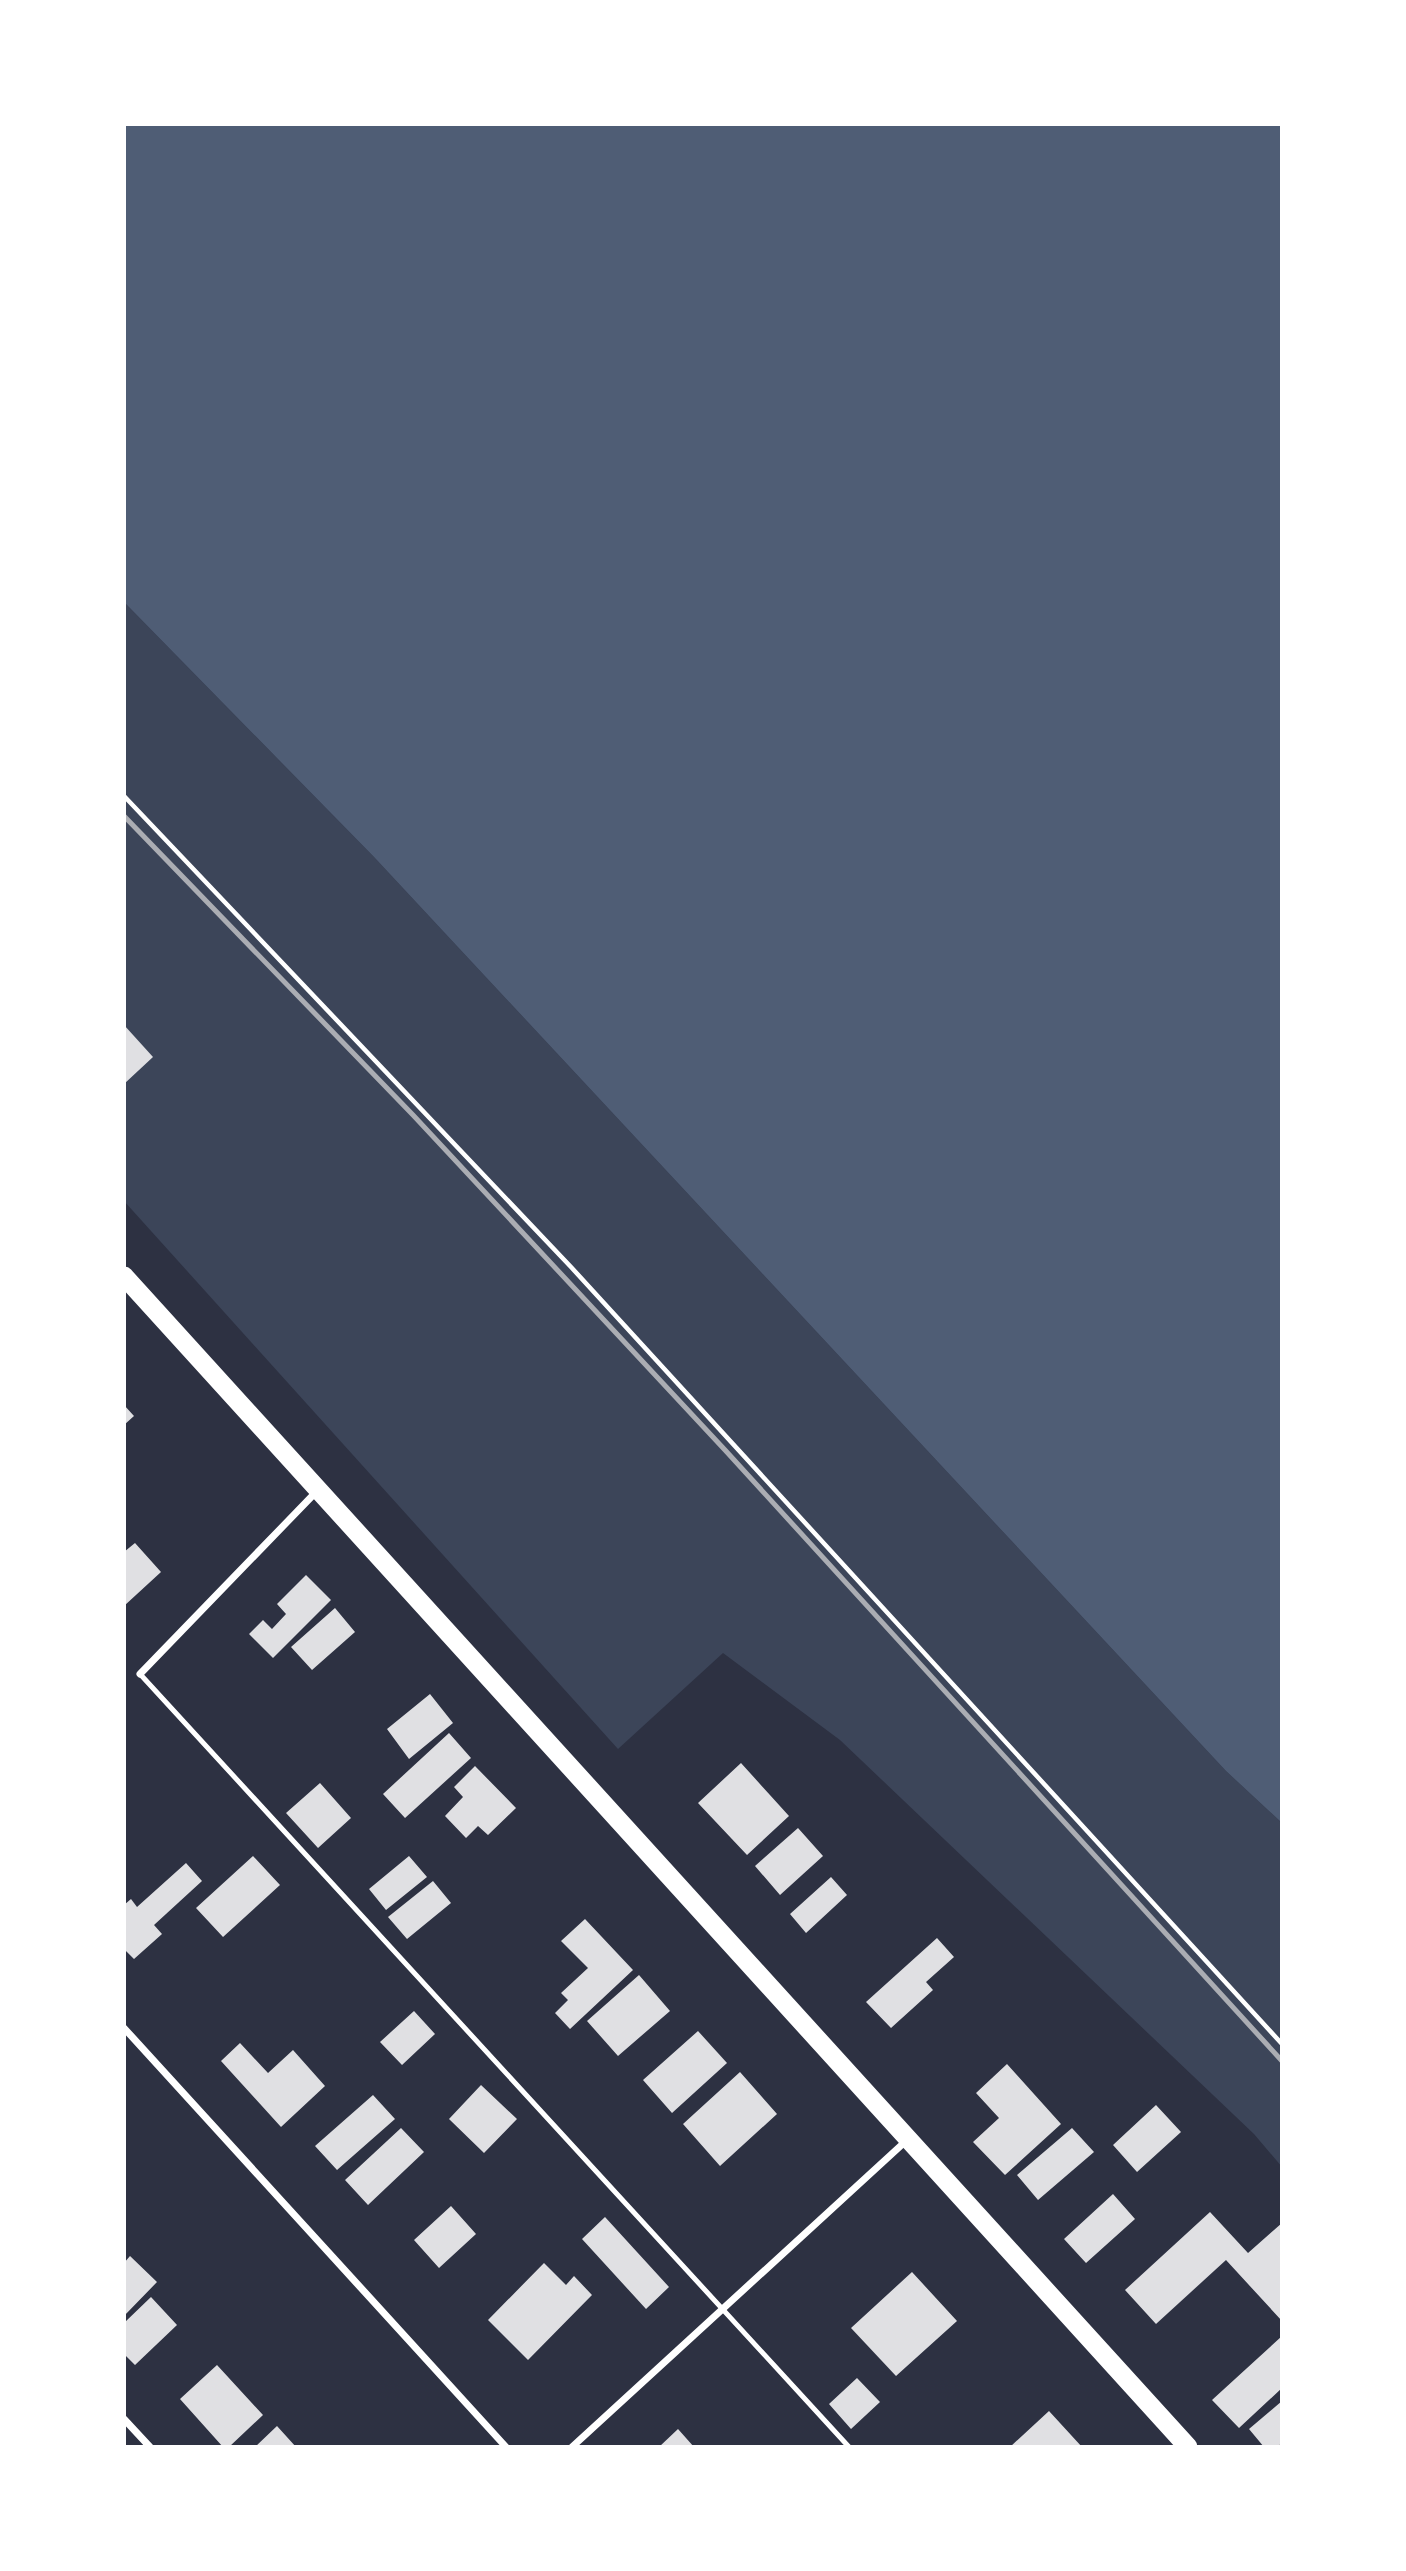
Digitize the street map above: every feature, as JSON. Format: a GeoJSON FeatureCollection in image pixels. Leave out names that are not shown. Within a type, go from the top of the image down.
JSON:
{"type":"FeatureCollection","features":[{"type":"Feature","properties":{"kind":"highway"},"geometry":{"type":"LineString","coordinates":[[124,1276],[1188,2447]]}},
{"type":"Feature","properties":{"kind":"street"},"geometry":{"type":"LineString","coordinates":[[139,1674],[318,1489]]}},
{"type":"Feature","properties":{"kind":"street"},"geometry":{"type":"LineString","coordinates":[[124,2028],[506,2447]]}},
{"type":"Feature","properties":{"kind":"street"},"geometry":{"type":"LineString","coordinates":[[572,2447],[908,2139]]}},
{"type":"Feature","properties":{"kind":"street"},"geometry":{"type":"LineString","coordinates":[[124,2418],[150,2447]]}},
{"type":"Feature","properties":{"kind":"lane"},"geometry":{"type":"LineString","coordinates":[[139,1674],[849,2447]]}},
{"type":"Feature","properties":{"kind":"path"},"geometry":{"type":"LineString","coordinates":[[124,796],[571,1267],[1282,2044]]}},
{"type":"Feature","properties":{"kind":"shaded area"},"geometry":{"type":"Polygon","coordinates":[[[124,124],[1282,124],[1282,1823],[1226,1771],[374,857],[124,602],[124,124]]]}},
{"type":"Feature","properties":{"kind":"shaded area"},"geometry":{"type":"Polygon","coordinates":[[[124,602],[374,857],[1226,1771],[1282,1823],[1282,2167],[1254,2134],[840,1740],[723,1653],[618,1749],[124,1201],[124,602]]]}},
{"type":"Feature","properties":{"kind":"building"},"geometry":{"type":"Polygon","coordinates":[[[124,1025],[153,1057],[124,1084],[124,1025]]]}},
{"type":"Feature","properties":{"kind":"building"},"geometry":{"type":"Polygon","coordinates":[[[124,1405],[134,1416],[124,1425],[124,1405]]]}},
{"type":"Feature","properties":{"kind":"building"},"geometry":{"type":"Polygon","coordinates":[[[135,1543],[161,1572],[124,1606],[124,1552],[135,1543]]]}},
{"type":"Feature","properties":{"kind":"building"},"geometry":{"type":"Polygon","coordinates":[[[306,1575],[331,1600],[273,1658],[249,1634],[263,1620],[272,1629],[286,1614],[277,1604],[306,1575]]]}},
{"type":"Feature","properties":{"kind":"building"},"geometry":{"type":"Polygon","coordinates":[[[335,1608],[355,1632],[312,1670],[291,1647],[335,1608]]]}},
{"type":"Feature","properties":{"kind":"building"},"geometry":{"type":"Polygon","coordinates":[[[430,1694],[453,1723],[409,1759],[387,1729],[430,1694]]]}},
{"type":"Feature","properties":{"kind":"building"},"geometry":{"type":"Polygon","coordinates":[[[449,1733],[471,1758],[405,1818],[383,1794],[449,1733]]]}},
{"type":"Feature","properties":{"kind":"building"},"geometry":{"type":"Polygon","coordinates":[[[741,1763],[789,1816],[747,1855],[698,1803],[741,1763]]]}},
{"type":"Feature","properties":{"kind":"building"},"geometry":{"type":"Polygon","coordinates":[[[475,1766],[516,1808],[488,1835],[478,1826],[466,1838],[445,1816],[463,1797],[454,1787],[475,1766]]]}},
{"type":"Feature","properties":{"kind":"building"},"geometry":{"type":"Polygon","coordinates":[[[320,1783],[351,1818],[318,1848],[286,1813],[320,1783]]]}},
{"type":"Feature","properties":{"kind":"building"},"geometry":{"type":"Polygon","coordinates":[[[798,1828],[823,1856],[780,1895],[755,1866],[798,1828]]]}},
{"type":"Feature","properties":{"kind":"building"},"geometry":{"type":"Polygon","coordinates":[[[253,1856],[280,1885],[223,1937],[196,1908],[253,1856]]]}},
{"type":"Feature","properties":{"kind":"building"},"geometry":{"type":"Polygon","coordinates":[[[409,1856],[427,1877],[386,1910],[369,1889],[409,1856]]]}},
{"type":"Feature","properties":{"kind":"building"},"geometry":{"type":"Polygon","coordinates":[[[186,1863],[202,1881],[154,1925],[162,1934],[134,1959],[124,1949],[124,1905],[131,1899],[137,1907],[186,1863]]]}},
{"type":"Feature","properties":{"kind":"building"},"geometry":{"type":"Polygon","coordinates":[[[831,1877],[847,1895],[806,1933],[790,1914],[831,1877]]]}},
{"type":"Feature","properties":{"kind":"building"},"geometry":{"type":"Polygon","coordinates":[[[433,1881],[451,1903],[407,1939],[388,1917],[433,1881]]]}},
{"type":"Feature","properties":{"kind":"building"},"geometry":{"type":"Polygon","coordinates":[[[585,1919],[633,1970],[570,2029],[555,2013],[568,2000],[561,1993],[588,1968],[561,1941],[585,1919]]]}},
{"type":"Feature","properties":{"kind":"building"},"geometry":{"type":"Polygon","coordinates":[[[937,1938],[954,1957],[926,1982],[933,1990],[891,2028],[866,2002],[937,1938]]]}},
{"type":"Feature","properties":{"kind":"building"},"geometry":{"type":"Polygon","coordinates":[[[639,1975],[670,2011],[618,2056],[587,2021],[639,1975]]]}},
{"type":"Feature","properties":{"kind":"building"},"geometry":{"type":"Polygon","coordinates":[[[414,2011],[435,2034],[402,2065],[380,2042],[414,2011]]]}},
{"type":"Feature","properties":{"kind":"building"},"geometry":{"type":"Polygon","coordinates":[[[698,2031],[727,2063],[672,2113],[643,2080],[698,2031]]]}},
{"type":"Feature","properties":{"kind":"building"},"geometry":{"type":"Polygon","coordinates":[[[240,2043],[268,2073],[293,2050],[325,2086],[281,2127],[221,2061],[240,2043]]]}},
{"type":"Feature","properties":{"kind":"building"},"geometry":{"type":"Polygon","coordinates":[[[1007,2064],[1061,2124],[1005,2175],[973,2142],[999,2118],[976,2093],[1007,2064]]]}},
{"type":"Feature","properties":{"kind":"building"},"geometry":{"type":"Polygon","coordinates":[[[740,2072],[777,2114],[720,2166],[683,2124],[740,2072]]]}},
{"type":"Feature","properties":{"kind":"building"},"geometry":{"type":"Polygon","coordinates":[[[481,2085],[517,2119],[484,2153],[449,2119],[481,2085]]]}},
{"type":"Feature","properties":{"kind":"building"},"geometry":{"type":"Polygon","coordinates":[[[373,2095],[395,2119],[337,2170],[315,2146],[373,2095]]]}},
{"type":"Feature","properties":{"kind":"building"},"geometry":{"type":"Polygon","coordinates":[[[1156,2105],[1181,2132],[1137,2172],[1113,2145],[1156,2105]]]}},
{"type":"Feature","properties":{"kind":"building"},"geometry":{"type":"Polygon","coordinates":[[[401,2128],[424,2152],[368,2205],[345,2180],[401,2128]]]}},
{"type":"Feature","properties":{"kind":"building"},"geometry":{"type":"Polygon","coordinates":[[[1072,2128],[1094,2152],[1038,2200],[1017,2175],[1072,2128]]]}},
{"type":"Feature","properties":{"kind":"building"},"geometry":{"type":"Polygon","coordinates":[[[1113,2194],[1135,2219],[1086,2263],[1064,2239],[1113,2194]]]}},
{"type":"Feature","properties":{"kind":"building"},"geometry":{"type":"Polygon","coordinates":[[[451,2206],[476,2234],[439,2268],[414,2240],[451,2206]]]}},
{"type":"Feature","properties":{"kind":"building"},"geometry":{"type":"Polygon","coordinates":[[[1210,2212],[1248,2253],[1282,2223],[1282,2321],[1226,2260],[1156,2324],[1125,2290],[1210,2212]]]}},
{"type":"Feature","properties":{"kind":"building"},"geometry":{"type":"Polygon","coordinates":[[[605,2217],[669,2287],[646,2309],[582,2239],[605,2217]]]}},
{"type":"Feature","properties":{"kind":"building"},"geometry":{"type":"Polygon","coordinates":[[[130,2256],[157,2282],[124,2316],[124,2263],[130,2256]]]}},
{"type":"Feature","properties":{"kind":"building"},"geometry":{"type":"Polygon","coordinates":[[[544,2263],[566,2285],[574,2276],[592,2295],[528,2360],[488,2320],[544,2263]]]}},
{"type":"Feature","properties":{"kind":"building"},"geometry":{"type":"Polygon","coordinates":[[[912,2272],[957,2321],[896,2376],[851,2328],[912,2272]]]}},
{"type":"Feature","properties":{"kind":"building"},"geometry":{"type":"Polygon","coordinates":[[[151,2297],[177,2325],[135,2365],[124,2354],[124,2323],[151,2297]]]}},
{"type":"Feature","properties":{"kind":"building"},"geometry":{"type":"Polygon","coordinates":[[[1282,2336],[1282,2388],[1239,2428],[1212,2400],[1282,2336]]]}},
{"type":"Feature","properties":{"kind":"building"},"geometry":{"type":"Polygon","coordinates":[[[217,2365],[263,2415],[229,2447],[223,2447],[180,2399],[217,2365]]]}},
{"type":"Feature","properties":{"kind":"building"},"geometry":{"type":"Polygon","coordinates":[[[857,2378],[880,2402],[851,2429],[829,2404],[857,2378]]]}},
{"type":"Feature","properties":{"kind":"building"},"geometry":{"type":"Polygon","coordinates":[[[1282,2401],[1282,2443],[1277,2447],[1264,2447],[1249,2429],[1282,2401]]]}},
{"type":"Feature","properties":{"kind":"building"},"geometry":{"type":"Polygon","coordinates":[[[1049,2411],[1082,2447],[1010,2447],[1049,2411]]]}},
{"type":"Feature","properties":{"kind":"building"},"geometry":{"type":"Polygon","coordinates":[[[277,2426],[296,2447],[255,2447],[277,2426]]]}},
{"type":"Feature","properties":{"kind":"building"},"geometry":{"type":"Polygon","coordinates":[[[678,2429],[694,2447],[659,2447],[678,2429]]]}},
{"type":"Feature","properties":{"kind":"railway"},"geometry":{"type":"LineString","coordinates":[[124,816],[413,1115],[725,1450],[1282,2061]]}}]}
